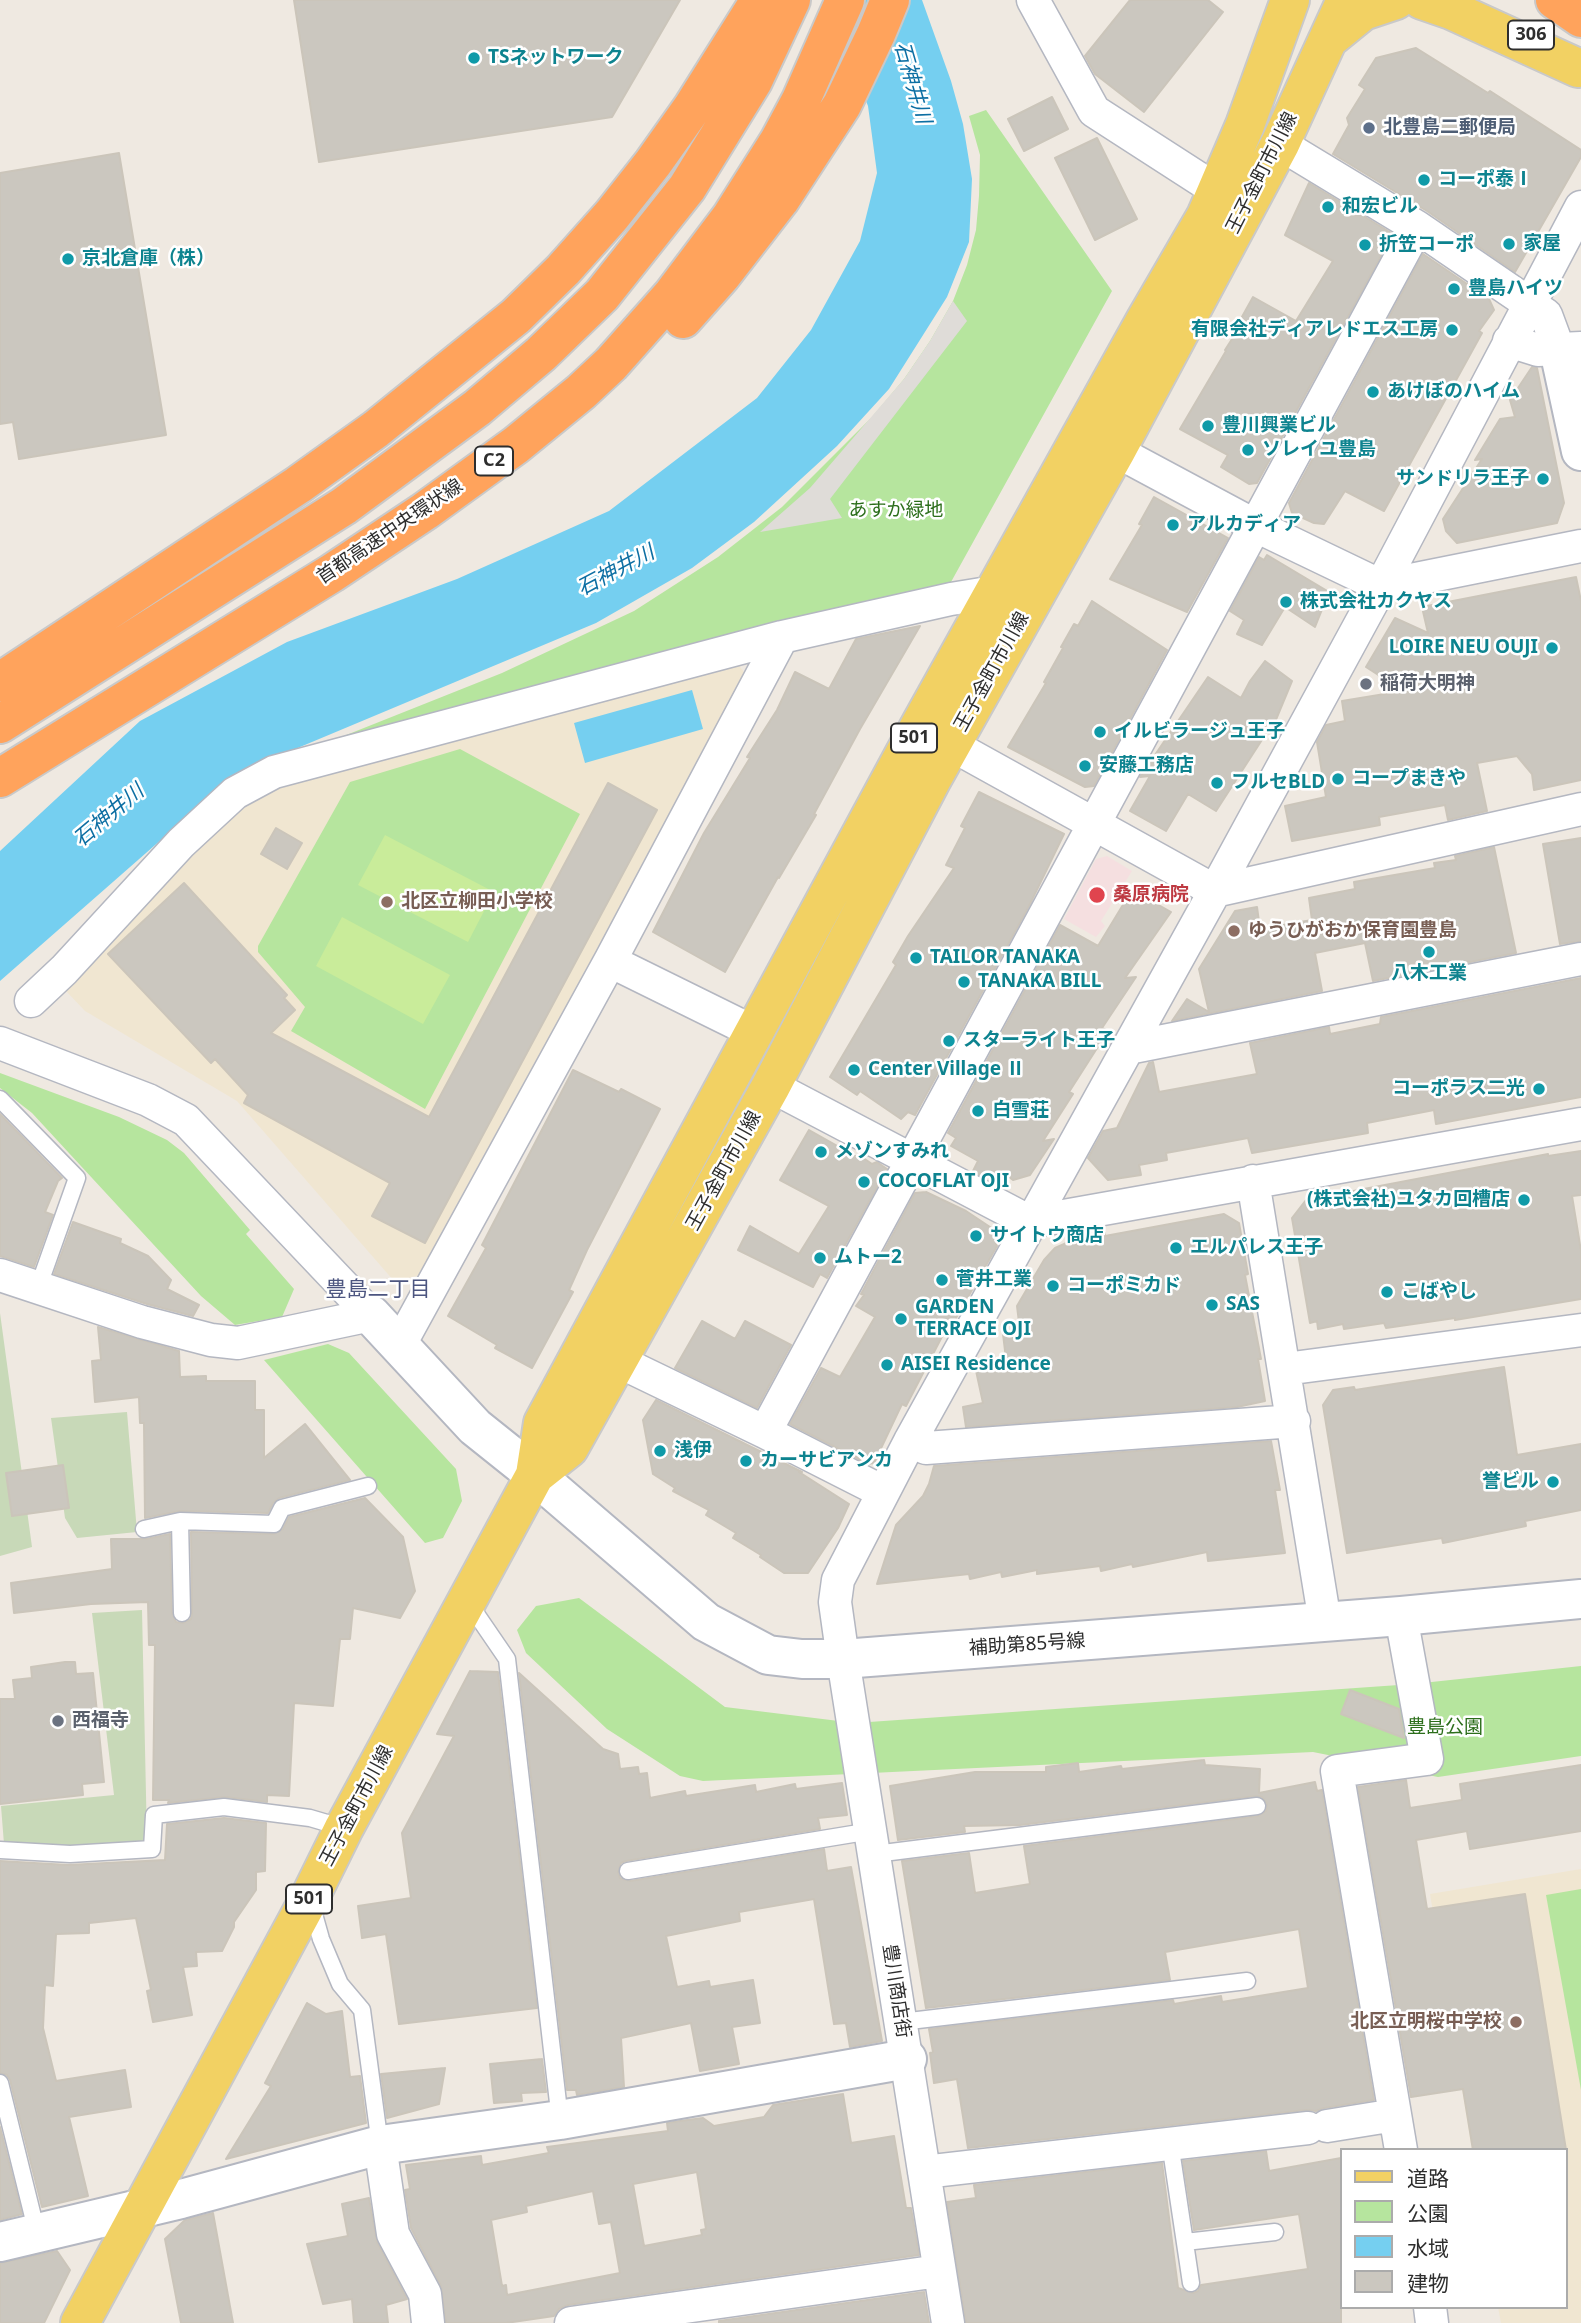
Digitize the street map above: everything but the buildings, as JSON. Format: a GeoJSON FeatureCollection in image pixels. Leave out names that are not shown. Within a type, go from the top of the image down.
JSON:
{"type":"FeatureCollection","features":[{"type":"Feature","properties":{"kind":"highway"},"geometry":{"type":"LineString","coordinates":[[0,682],[309,477],[397,412],[516,316],[563,270],[645,173],[692,108],[760,0]]}},
{"type":"Feature","properties":{"kind":"highway"},"geometry":{"type":"LineString","coordinates":[[0,724],[344,506],[457,423],[541,354],[602,295],[687,188],[753,81],[791,0]]}},
{"type":"Feature","properties":{"kind":"highway","name":"首都高速中央環状線"},"geometry":{"type":"LineString","coordinates":[[0,778],[331,573],[425,511],[516,445],[580,392],[639,333],[704,254],[756,179],[801,100],[845,0]]}},
{"type":"Feature","properties":{"kind":"highway","name":"C2"},"geometry":{"type":"LineString","coordinates":[[331,573],[526,459],[593,409],[655,349],[722,275],[780,200],[842,105],[890,0]]}},
{"type":"Feature","properties":{"kind":"highway"},"geometry":{"type":"LineString","coordinates":[[1555,0],[1581,18]]}},
{"type":"Feature","properties":{"kind":"main road","name":"王子金町市川線"},"geometry":{"type":"LineString","coordinates":[[535,1475],[569,1448],[771,1086],[935,736],[994,592],[1218,191],[1290,0]]}},
{"type":"Feature","properties":{"kind":"main road","name":"王子金町市川線"},"geometry":{"type":"LineString","coordinates":[[80,2323],[535,1475],[543,1423],[756,1033],[935,736],[1116,451],[1280,144],[1346,0]]}},
{"type":"Feature","properties":{"kind":"main road"},"geometry":{"type":"LineString","coordinates":[[1327,41],[1363,11],[1396,0]]}},
{"type":"Feature","properties":{"kind":"main road"},"geometry":{"type":"LineString","coordinates":[[1422,0],[1451,10],[1579,69]]}},
{"type":"Feature","properties":{"kind":"main road","name":"306"},"geometry":{"type":"LineString","coordinates":[[1480,0],[1579,69]]}},
{"type":"Feature","properties":{"kind":"street"},"geometry":{"type":"LineString","coordinates":[[1033,0],[1094,111],[1218,191]]}},
{"type":"Feature","properties":{"kind":"street"},"geometry":{"type":"LineString","coordinates":[[1280,144],[1417,227],[1546,315],[1570,349],[1581,451]]}},
{"type":"Feature","properties":{"kind":"street","name":"豊川商店街"},"geometry":{"type":"LineString","coordinates":[[948,2323],[843,1659],[835,1602],[838,1580],[910,1441],[1381,586],[1581,207]]}},
{"type":"Feature","properties":{"kind":"street"},"geometry":{"type":"LineString","coordinates":[[765,1432],[1417,227]]}},
{"type":"Feature","properties":{"kind":"street"},"geometry":{"type":"LineString","coordinates":[[1509,341],[1538,350],[1570,349]]}},
{"type":"Feature","properties":{"kind":"street"},"geometry":{"type":"LineString","coordinates":[[1116,451],[1254,525],[1381,586],[1581,546]]}},
{"type":"Feature","properties":{"kind":"street"},"geometry":{"type":"LineString","coordinates":[[31,1001],[64,970],[181,844],[235,793],[274,772],[782,637],[994,592]]}},
{"type":"Feature","properties":{"kind":"street"},"geometry":{"type":"LineString","coordinates":[[398,1346],[610,961],[782,637]]}},
{"type":"Feature","properties":{"kind":"street"},"geometry":{"type":"LineString","coordinates":[[935,736],[1215,891],[1581,809]]}},
{"type":"Feature","properties":{"kind":"street"},"geometry":{"type":"LineString","coordinates":[[1128,1048],[1581,959]]}},
{"type":"Feature","properties":{"kind":"street"},"geometry":{"type":"LineString","coordinates":[[610,961],[756,1033]]}},
{"type":"Feature","properties":{"kind":"street"},"geometry":{"type":"LineString","coordinates":[[0,1043],[148,1100],[186,1120],[371,1315]]}},
{"type":"Feature","properties":{"kind":"street"},"geometry":{"type":"LineString","coordinates":[[771,1086],[1030,1222],[1581,1124]]}},
{"type":"Feature","properties":{"kind":"street"},"geometry":{"type":"LineString","coordinates":[[1253,1181],[1325,1622]]}},
{"type":"Feature","properties":{"kind":"street"},"geometry":{"type":"LineString","coordinates":[[0,1275],[142,1322],[211,1340],[238,1343],[371,1315]]}},
{"type":"Feature","properties":{"kind":"street","name":"補助第85号線"},"geometry":{"type":"LineString","coordinates":[[371,1315],[475,1427],[706,1622],[768,1655],[843,1659],[1401,1616],[1581,1599]]}},
{"type":"Feature","properties":{"kind":"street"},"geometry":{"type":"LineString","coordinates":[[1285,1369],[1581,1330]]}},
{"type":"Feature","properties":{"kind":"street"},"geometry":{"type":"LineString","coordinates":[[618,1361],[883,1492]]}},
{"type":"Feature","properties":{"kind":"street"},"geometry":{"type":"LineString","coordinates":[[910,1441],[926,1448],[1294,1421]]}},
{"type":"Feature","properties":{"kind":"street"},"geometry":{"type":"LineString","coordinates":[[1401,1616],[1427,1759],[1337,1771],[1401,2148]]}},
{"type":"Feature","properties":{"kind":"street"},"geometry":{"type":"LineString","coordinates":[[0,2242],[380,2146],[560,2120],[907,2060]]}},
{"type":"Feature","properties":{"kind":"street"},"geometry":{"type":"LineString","coordinates":[[924,2172],[1317,2127],[1395,2115]]}},
{"type":"Feature","properties":{"kind":"street"},"geometry":{"type":"LineString","coordinates":[[380,2146],[393,2234],[425,2294],[428,2323]]}},
{"type":"Feature","properties":{"kind":"street"},"geometry":{"type":"LineString","coordinates":[[571,2323],[939,2272]]}},
{"type":"Feature","properties":{"kind":"lane"},"geometry":{"type":"LineString","coordinates":[[0,1099],[77,1178],[38,1287]]}},
{"type":"Feature","properties":{"kind":"lane"},"geometry":{"type":"LineString","coordinates":[[144,1529],[180,1521],[274,1524],[282,1508],[368,1486]]}},
{"type":"Feature","properties":{"kind":"lane"},"geometry":{"type":"LineString","coordinates":[[180,1521],[182,1613]]}},
{"type":"Feature","properties":{"kind":"lane"},"geometry":{"type":"LineString","coordinates":[[467,1600],[507,1659],[560,2120]]}},
{"type":"Feature","properties":{"kind":"lane"},"geometry":{"type":"LineString","coordinates":[[628,1871],[873,1842],[1257,1806]]}},
{"type":"Feature","properties":{"kind":"lane"},"geometry":{"type":"LineString","coordinates":[[0,1850],[70,1854],[152,1849],[154,1815],[224,1807],[310,1818],[344,1828]]}},
{"type":"Feature","properties":{"kind":"lane"},"geometry":{"type":"LineString","coordinates":[[309,1899],[321,1939],[340,1984],[362,2010],[380,2146]]}},
{"type":"Feature","properties":{"kind":"lane"},"geometry":{"type":"LineString","coordinates":[[901,2022],[1247,1981]]}},
{"type":"Feature","properties":{"kind":"lane"},"geometry":{"type":"LineString","coordinates":[[0,2083],[37,2233]]}},
{"type":"Feature","properties":{"kind":"lane"},"geometry":{"type":"LineString","coordinates":[[1170,2143],[1191,2283]]}},
{"type":"Feature","properties":{"kind":"lane"},"geometry":{"type":"LineString","coordinates":[[1185,2242],[1275,2232]]}},
{"type":"Feature","properties":{"kind":"shaded area"},"geometry":{"type":"Polygon","coordinates":[[[953,301],[967,321],[830,499],[842,518],[760,532],[810,488],[904,379],[953,301]]]}},
{"type":"Feature","properties":{"kind":"shaded area","name":"北区立柳田小学校"},"geometry":{"type":"Polygon","coordinates":[[[734,659],[750,680],[421,1275],[394,1281],[237,1101],[85,1011],[66,991],[227,813],[270,791],[734,659]]]}},
{"type":"Feature","properties":{"kind":"shaded area","name":"桑原病院"},"geometry":{"type":"Polygon","coordinates":[[[1107,856],[1132,871],[1101,921],[1105,926],[1096,937],[1064,919],[1096,859],[1107,856]]]}},
{"type":"Feature","properties":{"kind":"shaded area","name":"北区立明桜中学校"},"geometry":{"type":"Polygon","coordinates":[[[1581,1869],[1581,2323],[1501,2323],[1498,2309],[1567,2309],[1567,2148],[1472,2148],[1430,1894],[1581,1869]]]}},
{"type":"Feature","properties":{"kind":"green space","name":"あすか緑地"},"geometry":{"type":"Polygon","coordinates":[[[986,110],[1112,291],[951,582],[281,761],[502,673],[634,611],[718,557],[782,507],[872,417],[904,379],[953,301],[967,265],[976,230],[979,196],[980,155],[969,116],[986,110]]]}},
{"type":"Feature","properties":{"kind":"green space"},"geometry":{"type":"Polygon","coordinates":[[[460,749],[580,814],[425,1109],[291,1031],[305,1007],[258,952],[258,946],[350,782],[460,749]]]}},
{"type":"Feature","properties":{"kind":"green space"},"geometry":{"type":"Polygon","coordinates":[[[385,835],[494,892],[468,942],[358,885],[385,835]]]}},
{"type":"Feature","properties":{"kind":"green space"},"geometry":{"type":"Polygon","coordinates":[[[342,917],[450,975],[423,1024],[316,966],[342,917]]]}},
{"type":"Feature","properties":{"kind":"green space"},"geometry":{"type":"Polygon","coordinates":[[[0,1073],[119,1117],[167,1140],[184,1153],[250,1230],[246,1234],[294,1289],[282,1317],[235,1325],[201,1296],[32,1113],[0,1088],[0,1073]]]}},
{"type":"Feature","properties":{"kind":"green space"},"geometry":{"type":"Polygon","coordinates":[[[0,1313],[32,1547],[0,1556],[0,1313]]]}},
{"type":"Feature","properties":{"kind":"green space"},"geometry":{"type":"Polygon","coordinates":[[[328,1344],[349,1353],[456,1469],[462,1501],[443,1538],[425,1543],[264,1360],[328,1344]]]}},
{"type":"Feature","properties":{"kind":"green space"},"geometry":{"type":"Polygon","coordinates":[[[127,1412],[137,1532],[77,1538],[65,1518],[51,1418],[127,1412]]]}},
{"type":"Feature","properties":{"kind":"green space","name":"豊島公園"},"geometry":{"type":"Polygon","coordinates":[[[579,1598],[725,1707],[855,1723],[1413,1684],[1581,1666],[1581,1756],[1438,1777],[1313,1752],[703,1781],[680,1776],[607,1729],[526,1653],[517,1630],[536,1606],[579,1598]]]}},
{"type":"Feature","properties":{"kind":"green space"},"geometry":{"type":"Polygon","coordinates":[[[142,1610],[147,1841],[72,1847],[4,1844],[1,1806],[114,1795],[92,1613],[142,1610]]]}},
{"type":"Feature","properties":{"kind":"green space"},"geometry":{"type":"Polygon","coordinates":[[[1581,1889],[1581,2090],[1546,1895],[1581,1889]]]}},
{"type":"Feature","properties":{"kind":"water","name":"石神井川"},"geometry":{"type":"Polygon","coordinates":[[[826,0],[922,0],[951,81],[963,124],[972,179],[969,242],[947,297],[889,389],[837,446],[754,522],[692,568],[596,623],[300,747],[227,782],[0,981],[0,851],[140,721],[287,642],[457,579],[609,511],[757,398],[811,330],[860,241],[877,173],[868,106],[826,0]]]}},
{"type":"Feature","properties":{"kind":"water"},"geometry":{"type":"Polygon","coordinates":[[[692,690],[703,729],[585,763],[574,723],[692,690]]]}},
{"type":"Feature","properties":{"kind":"place","name":"TSネットワーク"},"geometry":{"type":"Point","coordinates":[474,58]}},
{"type":"Feature","properties":{"kind":"place","name":"北豊島二郵便局"},"geometry":{"type":"Point","coordinates":[1369,128]}},
{"type":"Feature","properties":{"kind":"place","name":"コーポ泰Ⅰ"},"geometry":{"type":"Point","coordinates":[1424,180]}},
{"type":"Feature","properties":{"kind":"place","name":"和宏ビル"},"geometry":{"type":"Point","coordinates":[1328,207]}},
{"type":"Feature","properties":{"kind":"place","name":"家屋"},"geometry":{"type":"Point","coordinates":[1509,244]}},
{"type":"Feature","properties":{"kind":"place","name":"折笠コーポ"},"geometry":{"type":"Point","coordinates":[1365,245]}},
{"type":"Feature","properties":{"kind":"place","name":"京北倉庫（株）"},"geometry":{"type":"Point","coordinates":[68,259]}},
{"type":"Feature","properties":{"kind":"place","name":"豊島ハイツ"},"geometry":{"type":"Point","coordinates":[1454,289]}},
{"type":"Feature","properties":{"kind":"place","name":"有限会社ディアレドエス工房"},"geometry":{"type":"Point","coordinates":[1452,330]}},
{"type":"Feature","properties":{"kind":"place","name":"あけぼのハイム"},"geometry":{"type":"Point","coordinates":[1373,392]}},
{"type":"Feature","properties":{"kind":"place","name":"豊川興業ビル"},"geometry":{"type":"Point","coordinates":[1208,426]}},
{"type":"Feature","properties":{"kind":"place","name":"ソレイユ豊島"},"geometry":{"type":"Point","coordinates":[1248,450]}},
{"type":"Feature","properties":{"kind":"place","name":"サンドリラ王子"},"geometry":{"type":"Point","coordinates":[1543,479]}},
{"type":"Feature","properties":{"kind":"place","name":"アルカディア"},"geometry":{"type":"Point","coordinates":[1173,525]}},
{"type":"Feature","properties":{"kind":"place","name":"株式会社カクヤス"},"geometry":{"type":"Point","coordinates":[1286,602]}},
{"type":"Feature","properties":{"kind":"place","name":"LOIRE NEU OUJI"},"geometry":{"type":"Point","coordinates":[1552,648]}},
{"type":"Feature","properties":{"kind":"place","name":"稲荷大明神"},"geometry":{"type":"Point","coordinates":[1366,684]}},
{"type":"Feature","properties":{"kind":"place","name":"イルビラージュ王子"},"geometry":{"type":"Point","coordinates":[1100,732]}},
{"type":"Feature","properties":{"kind":"place","name":"安藤工務店"},"geometry":{"type":"Point","coordinates":[1085,766]}},
{"type":"Feature","properties":{"kind":"place","name":"コープまきや"},"geometry":{"type":"Point","coordinates":[1338,779]}},
{"type":"Feature","properties":{"kind":"place","name":"フルセBLD"},"geometry":{"type":"Point","coordinates":[1217,783]}},
{"type":"Feature","properties":{"kind":"place","name":"桑原病院"},"geometry":{"type":"Point","coordinates":[1097,895]}},
{"type":"Feature","properties":{"kind":"place","name":"北区立柳田小学校"},"geometry":{"type":"Point","coordinates":[387,902]}},
{"type":"Feature","properties":{"kind":"place","name":"ゆうひがおか保育園豊島"},"geometry":{"type":"Point","coordinates":[1234,931]}},
{"type":"Feature","properties":{"kind":"place","name":"八木工業"},"geometry":{"type":"Point","coordinates":[1429,952]}},
{"type":"Feature","properties":{"kind":"place","name":"TAILOR TANAKA"},"geometry":{"type":"Point","coordinates":[916,958]}},
{"type":"Feature","properties":{"kind":"place","name":"TANAKA BILL"},"geometry":{"type":"Point","coordinates":[964,982]}},
{"type":"Feature","properties":{"kind":"place","name":"スターライト王子"},"geometry":{"type":"Point","coordinates":[949,1041]}},
{"type":"Feature","properties":{"kind":"place","name":"Center Village Ⅱ"},"geometry":{"type":"Point","coordinates":[854,1070]}},
{"type":"Feature","properties":{"kind":"place","name":"コーポラス二光"},"geometry":{"type":"Point","coordinates":[1539,1089]}},
{"type":"Feature","properties":{"kind":"place","name":"白雪荘"},"geometry":{"type":"Point","coordinates":[978,1111]}},
{"type":"Feature","properties":{"kind":"place","name":"メゾンすみれ"},"geometry":{"type":"Point","coordinates":[821,1152]}},
{"type":"Feature","properties":{"kind":"place","name":"COCOFLAT OJI"},"geometry":{"type":"Point","coordinates":[864,1182]}},
{"type":"Feature","properties":{"kind":"place","name":"(株式会社)ユタカ回槽店"},"geometry":{"type":"Point","coordinates":[1524,1200]}},
{"type":"Feature","properties":{"kind":"place","name":"サイトウ商店"},"geometry":{"type":"Point","coordinates":[976,1236]}},
{"type":"Feature","properties":{"kind":"place","name":"エルパレス王子"},"geometry":{"type":"Point","coordinates":[1176,1248]}},
{"type":"Feature","properties":{"kind":"place","name":"ムトー2"},"geometry":{"type":"Point","coordinates":[820,1258]}},
{"type":"Feature","properties":{"kind":"place","name":"菅井工業"},"geometry":{"type":"Point","coordinates":[942,1280]}},
{"type":"Feature","properties":{"kind":"place","name":"コーポミカド"},"geometry":{"type":"Point","coordinates":[1053,1286]}},
{"type":"Feature","properties":{"kind":"place","name":"こばやし"},"geometry":{"type":"Point","coordinates":[1387,1292]}},
{"type":"Feature","properties":{"kind":"place","name":"SAS"},"geometry":{"type":"Point","coordinates":[1212,1305]}},
{"type":"Feature","properties":{"kind":"place","name":"GARDEN TERRACE OJI"},"geometry":{"type":"Point","coordinates":[901,1319]}},
{"type":"Feature","properties":{"kind":"place","name":"AISEI Residence"},"geometry":{"type":"Point","coordinates":[887,1365]}},
{"type":"Feature","properties":{"kind":"place","name":"浅伊"},"geometry":{"type":"Point","coordinates":[660,1451]}},
{"type":"Feature","properties":{"kind":"place","name":"カーサビアンカ"},"geometry":{"type":"Point","coordinates":[746,1461]}},
{"type":"Feature","properties":{"kind":"place","name":"誉ビル"},"geometry":{"type":"Point","coordinates":[1553,1482]}},
{"type":"Feature","properties":{"kind":"place","name":"西福寺"},"geometry":{"type":"Point","coordinates":[58,1721]}},
{"type":"Feature","properties":{"kind":"place","name":"北区立明桜中学校"},"geometry":{"type":"Point","coordinates":[1516,2022]}},
{"type":"Feature","properties":{"kind":"district","name":"豊島二丁目"},"geometry":{"type":"Point","coordinates":[378,1290]}}]}
